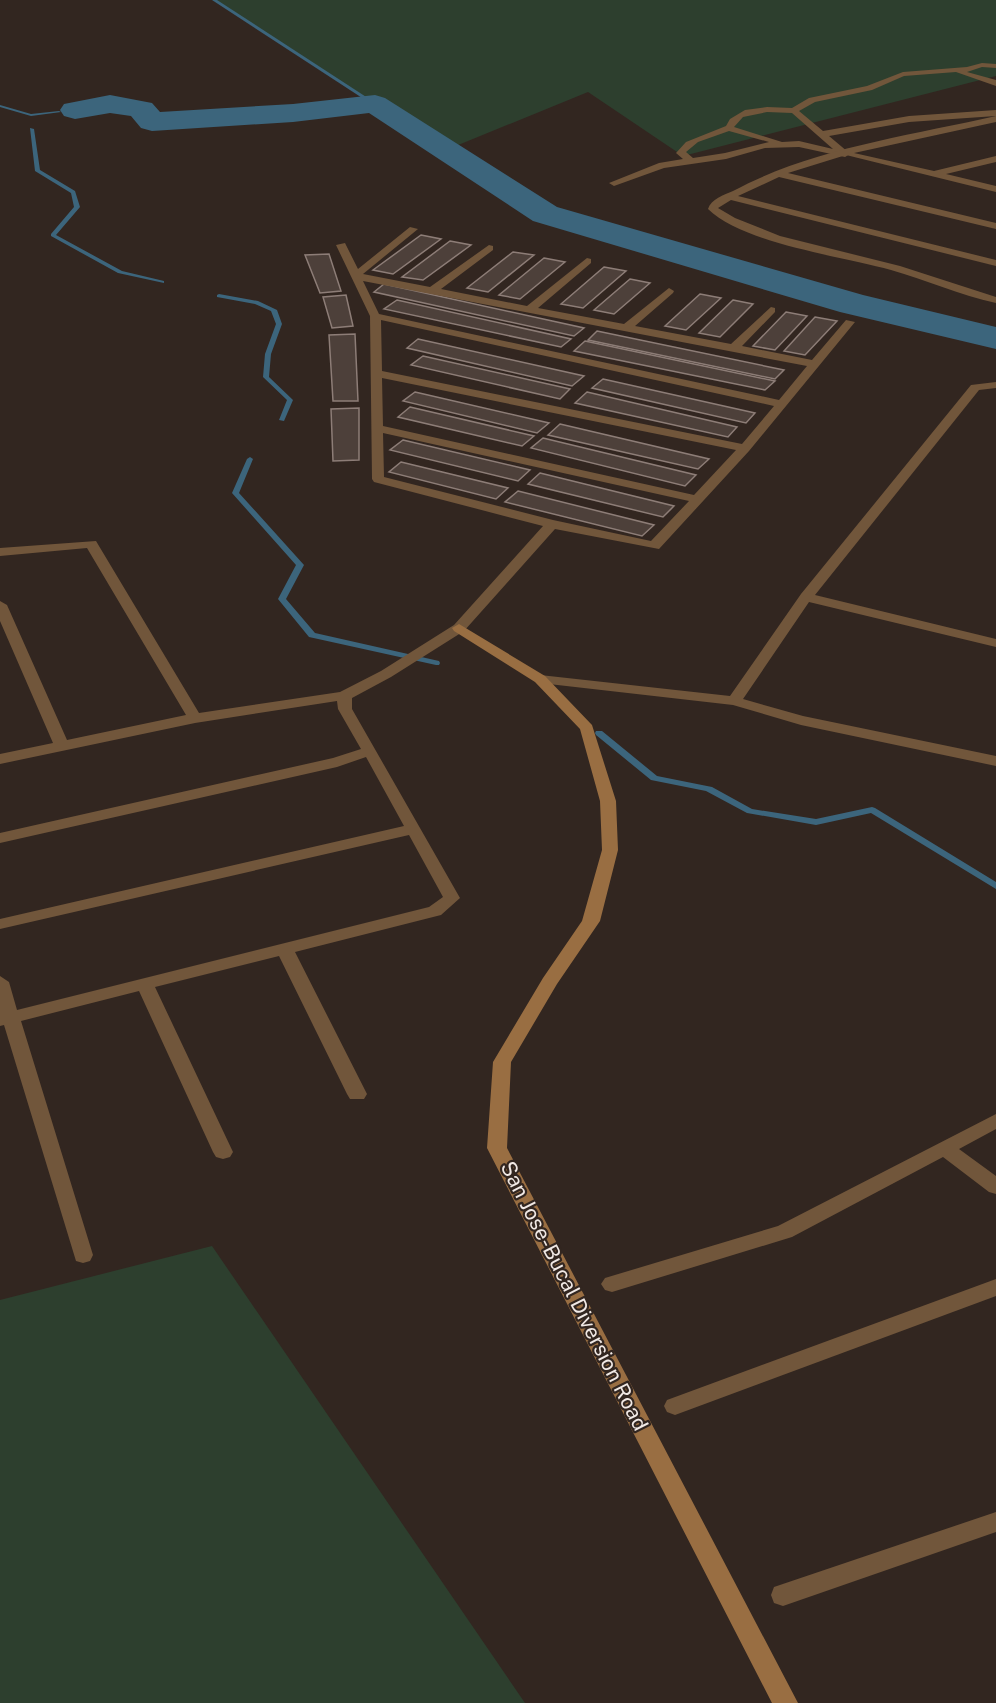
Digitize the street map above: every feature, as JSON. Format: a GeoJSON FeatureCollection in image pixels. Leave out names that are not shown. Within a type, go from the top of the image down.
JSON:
{"type":"FeatureCollection","features":[{"type":"Feature","properties":{"kind":"main road","name":"San Jose-Bucal Diversion Road"},"geometry":{"type":"LineString","coordinates":[[459,628],[540,679],[587,728],[608,801],[610,850],[591,921],[549,982],[502,1062],[497,1148],[785,1703]]}},
{"type":"Feature","properties":{"kind":"street"},"geometry":{"type":"LineString","coordinates":[[794,111],[796,107],[812,100],[869,88],[903,74],[982,65],[996,66]]}},
{"type":"Feature","properties":{"kind":"street"},"geometry":{"type":"LineString","coordinates":[[953,70],[996,83]]}},
{"type":"Feature","properties":{"kind":"street"},"geometry":{"type":"LineString","coordinates":[[729,128],[732,120],[747,113],[794,111],[845,154]]}},
{"type":"Feature","properties":{"kind":"street"},"geometry":{"type":"LineString","coordinates":[[823,134],[909,119],[996,113]]}},
{"type":"Feature","properties":{"kind":"street"},"geometry":{"type":"LineString","coordinates":[[996,119],[845,154],[775,173],[728,196],[714,205],[713,209],[751,227],[833,253],[895,268],[974,296],[996,300]]}},
{"type":"Feature","properties":{"kind":"street"},"geometry":{"type":"LineString","coordinates":[[690,160],[681,153],[689,144],[729,128],[781,143],[845,154],[996,189]]}},
{"type":"Feature","properties":{"kind":"street"},"geometry":{"type":"LineString","coordinates":[[614,183],[662,165],[726,156],[781,143]]}},
{"type":"Feature","properties":{"kind":"street"},"geometry":{"type":"LineString","coordinates":[[934,174],[996,159]]}},
{"type":"Feature","properties":{"kind":"street"},"geometry":{"type":"LineString","coordinates":[[775,173],[996,226]]}},
{"type":"Feature","properties":{"kind":"street"},"geometry":{"type":"LineString","coordinates":[[728,196],[996,263]]}},
{"type":"Feature","properties":{"kind":"street"},"geometry":{"type":"LineString","coordinates":[[355,276],[412,229]]}},
{"type":"Feature","properties":{"kind":"street"},"geometry":{"type":"LineString","coordinates":[[341,245],[375,316],[378,479],[552,524],[654,546],[745,448],[850,322]]}},
{"type":"Feature","properties":{"kind":"street"},"geometry":{"type":"LineString","coordinates":[[432,291],[489,248]]}},
{"type":"Feature","properties":{"kind":"street"},"geometry":{"type":"LineString","coordinates":[[531,309],[587,261]]}},
{"type":"Feature","properties":{"kind":"street"},"geometry":{"type":"LineString","coordinates":[[355,276],[816,364]]}},
{"type":"Feature","properties":{"kind":"street"},"geometry":{"type":"LineString","coordinates":[[626,328],[669,291]]}},
{"type":"Feature","properties":{"kind":"street"},"geometry":{"type":"LineString","coordinates":[[734,348],[771,310]]}},
{"type":"Feature","properties":{"kind":"street"},"geometry":{"type":"LineString","coordinates":[[375,316],[782,404]]}},
{"type":"Feature","properties":{"kind":"street"},"geometry":{"type":"LineString","coordinates":[[376,373],[745,448]]}},
{"type":"Feature","properties":{"kind":"street"},"geometry":{"type":"LineString","coordinates":[[734,700],[807,597],[975,387],[996,385]]}},
{"type":"Feature","properties":{"kind":"street"},"geometry":{"type":"LineString","coordinates":[[377,428],[696,499]]}},
{"type":"Feature","properties":{"kind":"street"},"geometry":{"type":"LineString","coordinates":[[0,759],[195,718],[344,696],[386,674],[459,628],[552,524]]}},
{"type":"Feature","properties":{"kind":"street"},"geometry":{"type":"LineString","coordinates":[[0,552],[92,544],[195,718]]}},
{"type":"Feature","properties":{"kind":"street"},"geometry":{"type":"LineString","coordinates":[[807,597],[921,627],[996,643]]}},
{"type":"Feature","properties":{"kind":"street"},"geometry":{"type":"LineString","coordinates":[[0,605],[62,746]]}},
{"type":"Feature","properties":{"kind":"street"},"geometry":{"type":"LineString","coordinates":[[540,679],[734,700],[801,720],[996,761]]}},
{"type":"Feature","properties":{"kind":"street"},"geometry":{"type":"LineString","coordinates":[[6,1019],[435,911],[452,898],[345,709],[344,696]]}},
{"type":"Feature","properties":{"kind":"street"},"geometry":{"type":"LineString","coordinates":[[0,837],[338,762],[370,751]]}},
{"type":"Feature","properties":{"kind":"street"},"geometry":{"type":"LineString","coordinates":[[0,924],[414,829]]}},
{"type":"Feature","properties":{"kind":"street"},"geometry":{"type":"LineString","coordinates":[[285,950],[357,1094]]}},
{"type":"Feature","properties":{"kind":"street"},"geometry":{"type":"LineString","coordinates":[[0,982],[6,1019],[83,1255]]}},
{"type":"Feature","properties":{"kind":"street"},"geometry":{"type":"LineString","coordinates":[[145,984],[223,1152]]}},
{"type":"Feature","properties":{"kind":"street"},"geometry":{"type":"LineString","coordinates":[[612,1284],[785,1232],[996,1121]]}},
{"type":"Feature","properties":{"kind":"street"},"geometry":{"type":"LineString","coordinates":[[946,1149],[996,1187]]}},
{"type":"Feature","properties":{"kind":"street"},"geometry":{"type":"LineString","coordinates":[[675,1406],[996,1287]]}},
{"type":"Feature","properties":{"kind":"street"},"geometry":{"type":"LineString","coordinates":[[783,1595],[996,1522]]}},
{"type":"Feature","properties":{"kind":"green space"},"geometry":{"type":"Polygon","coordinates":[[[214,0],[996,0],[996,76],[683,156],[588,92],[446,150],[214,0]]]}},
{"type":"Feature","properties":{"kind":"green space"},"geometry":{"type":"Polygon","coordinates":[[[212,1246],[525,1703],[0,1703],[0,1300],[212,1246]]]}},
{"type":"Feature","properties":{"kind":"building"},"geometry":{"type":"Polygon","coordinates":[[[421,235],[441,239],[393,274],[373,270],[421,235]]]}},
{"type":"Feature","properties":{"kind":"building"},"geometry":{"type":"Polygon","coordinates":[[[450,241],[471,245],[423,280],[402,277],[450,241]]]}},
{"type":"Feature","properties":{"kind":"building"},"geometry":{"type":"Polygon","coordinates":[[[513,252],[534,255],[488,292],[467,288],[513,252]]]}},
{"type":"Feature","properties":{"kind":"building"},"geometry":{"type":"Polygon","coordinates":[[[329,254],[341,291],[320,293],[305,255],[329,254]]]}},
{"type":"Feature","properties":{"kind":"building"},"geometry":{"type":"Polygon","coordinates":[[[544,258],[565,262],[520,299],[499,295],[544,258]]]}},
{"type":"Feature","properties":{"kind":"building"},"geometry":{"type":"Polygon","coordinates":[[[604,267],[626,271],[583,308],[561,304],[604,267]]]}},
{"type":"Feature","properties":{"kind":"building"},"geometry":{"type":"Polygon","coordinates":[[[630,279],[650,283],[614,314],[594,310],[630,279]]]}},
{"type":"Feature","properties":{"kind":"building"},"geometry":{"type":"Polygon","coordinates":[[[384,284],[584,328],[574,336],[374,292],[384,284]]]}},
{"type":"Feature","properties":{"kind":"building"},"geometry":{"type":"Polygon","coordinates":[[[700,294],[721,298],[686,330],[665,326],[700,294]]]}},
{"type":"Feature","properties":{"kind":"building"},"geometry":{"type":"Polygon","coordinates":[[[346,295],[353,326],[332,328],[323,297],[346,295]]]}},
{"type":"Feature","properties":{"kind":"building"},"geometry":{"type":"Polygon","coordinates":[[[397,300],[571,339],[561,347],[384,309],[397,300]]]}},
{"type":"Feature","properties":{"kind":"building"},"geometry":{"type":"Polygon","coordinates":[[[733,300],[753,304],[720,337],[699,333],[733,300]]]}},
{"type":"Feature","properties":{"kind":"building"},"geometry":{"type":"Polygon","coordinates":[[[786,312],[807,316],[775,350],[753,346],[786,312]]]}},
{"type":"Feature","properties":{"kind":"building"},"geometry":{"type":"Polygon","coordinates":[[[815,317],[837,321],[805,355],[784,351],[815,317]]]}},
{"type":"Feature","properties":{"kind":"building"},"geometry":{"type":"Polygon","coordinates":[[[597,331],[784,370],[775,379],[588,340],[597,331]]]}},
{"type":"Feature","properties":{"kind":"building"},"geometry":{"type":"Polygon","coordinates":[[[355,334],[358,401],[333,401],[329,335],[355,334]]]}},
{"type":"Feature","properties":{"kind":"building"},"geometry":{"type":"Polygon","coordinates":[[[418,339],[584,376],[572,386],[407,348],[418,339]]]}},
{"type":"Feature","properties":{"kind":"building"},"geometry":{"type":"Polygon","coordinates":[[[585,341],[775,381],[765,390],[574,351],[585,341]]]}},
{"type":"Feature","properties":{"kind":"building"},"geometry":{"type":"Polygon","coordinates":[[[423,356],[570,389],[560,399],[411,365],[423,356]]]}},
{"type":"Feature","properties":{"kind":"building"},"geometry":{"type":"Polygon","coordinates":[[[603,379],[755,413],[746,423],[592,388],[603,379]]]}},
{"type":"Feature","properties":{"kind":"building"},"geometry":{"type":"Polygon","coordinates":[[[415,392],[549,423],[537,433],[403,401],[415,392]]]}},
{"type":"Feature","properties":{"kind":"building"},"geometry":{"type":"Polygon","coordinates":[[[587,392],[737,427],[728,437],[575,403],[587,392]]]}},
{"type":"Feature","properties":{"kind":"building"},"geometry":{"type":"Polygon","coordinates":[[[410,407],[534,436],[522,446],[398,417],[410,407]]]}},
{"type":"Feature","properties":{"kind":"building"},"geometry":{"type":"Polygon","coordinates":[[[359,408],[359,460],[333,461],[331,409],[359,408]]]}},
{"type":"Feature","properties":{"kind":"building"},"geometry":{"type":"Polygon","coordinates":[[[560,424],[709,459],[698,469],[548,435],[560,424]]]}},
{"type":"Feature","properties":{"kind":"building"},"geometry":{"type":"Polygon","coordinates":[[[543,438],[696,475],[685,486],[531,448],[543,438]]]}},
{"type":"Feature","properties":{"kind":"building"},"geometry":{"type":"Polygon","coordinates":[[[403,440],[530,470],[518,481],[390,450],[403,440]]]}},
{"type":"Feature","properties":{"kind":"building"},"geometry":{"type":"Polygon","coordinates":[[[401,462],[508,488],[496,499],[389,472],[401,462]]]}},
{"type":"Feature","properties":{"kind":"building"},"geometry":{"type":"Polygon","coordinates":[[[540,473],[674,506],[663,517],[528,484],[540,473]]]}},
{"type":"Feature","properties":{"kind":"building"},"geometry":{"type":"Polygon","coordinates":[[[518,491],[654,525],[642,536],[505,502],[518,491]]]}},
{"type":"Feature","properties":{"kind":"waterway"},"geometry":{"type":"LineString","coordinates":[[214,0],[375,104]]}},
{"type":"Feature","properties":{"kind":"waterway"},"geometry":{"type":"LineString","coordinates":[[75,110],[110,104],[141,109],[152,122],[293,113],[375,104],[545,214],[853,304],[996,338]]}},
{"type":"Feature","properties":{"kind":"waterway"},"geometry":{"type":"LineString","coordinates":[[0,106],[31,115],[59,112]]}},
{"type":"Feature","properties":{"kind":"waterway"},"geometry":{"type":"LineString","coordinates":[[32,129],[38,171],[73,192],[77,207],[53,235],[120,272],[162,282]]}},
{"type":"Feature","properties":{"kind":"waterway"},"geometry":{"type":"LineString","coordinates":[[219,296],[256,302],[274,310],[279,324],[268,354],[266,377],[290,400],[282,420]]}},
{"type":"Feature","properties":{"kind":"waterway"},"geometry":{"type":"LineString","coordinates":[[250,459],[235,493],[300,565],[282,599],[312,635],[436,663]]}},
{"type":"Feature","properties":{"kind":"waterway"},"geometry":{"type":"LineString","coordinates":[[599,733],[654,778],[709,789],[750,811],[816,822],[872,810],[996,886]]}}]}
